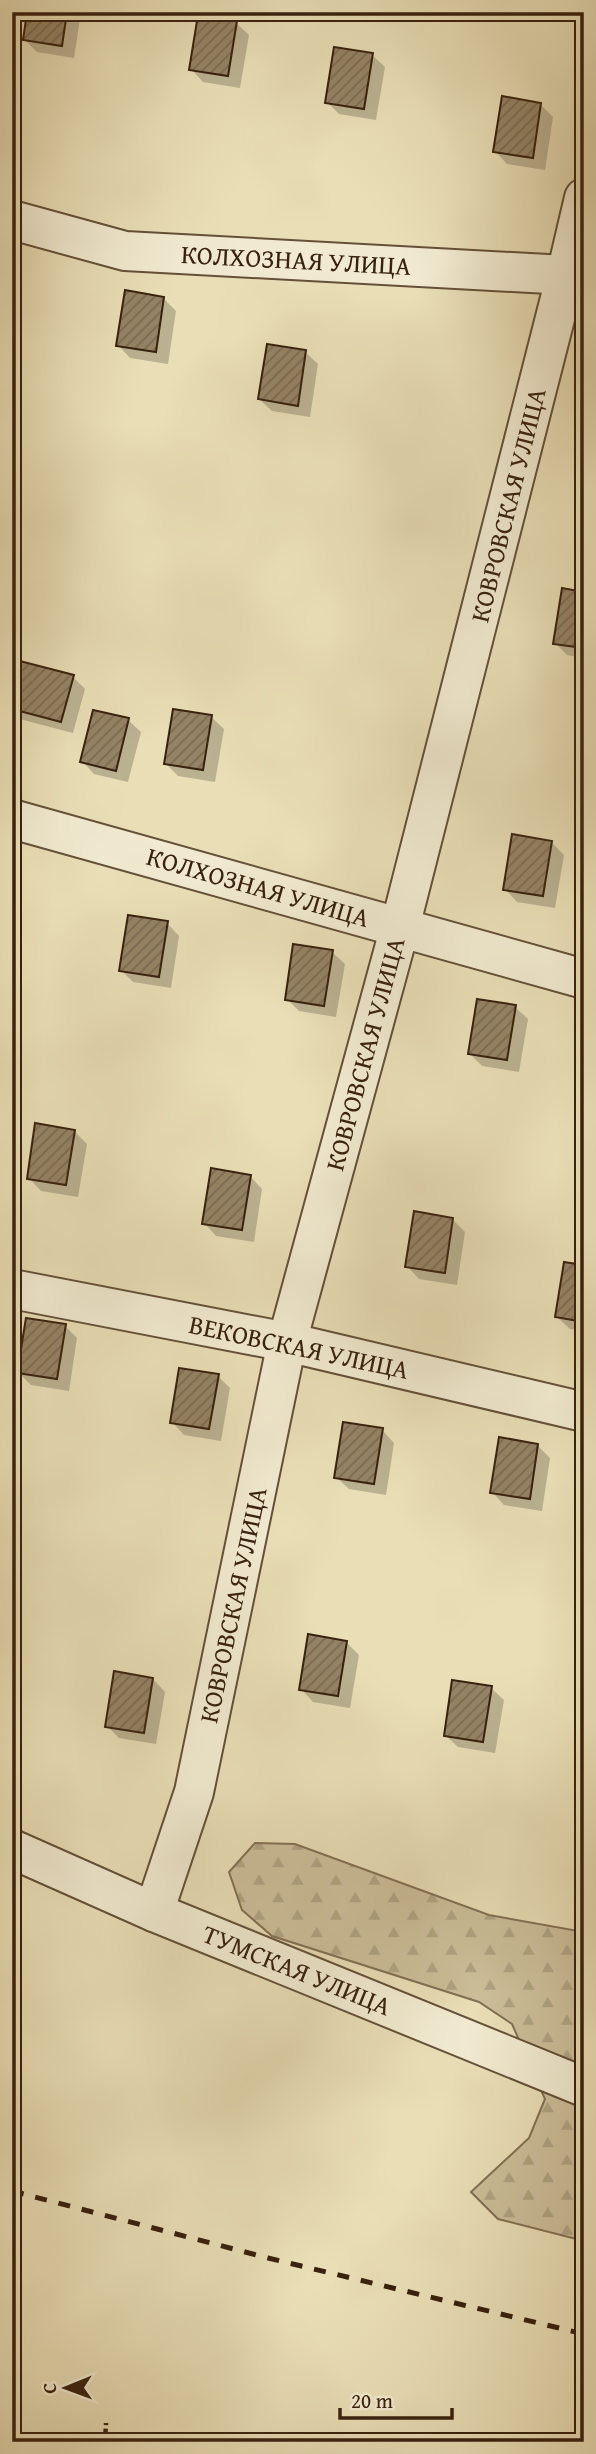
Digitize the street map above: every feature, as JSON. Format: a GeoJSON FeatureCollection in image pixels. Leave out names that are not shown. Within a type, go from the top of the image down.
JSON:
{"type":"FeatureCollection","features":[{"type":"Feature","properties":{"kind":"street","name":"КОВРОВСКАЯ УЛИЦА"},"geometry":{"type":"LineString","coordinates":[[154,1912],[194,1792],[286,1342],[575,277],[584,198]]}},
{"type":"Feature","properties":{"kind":"street","name":"КОЛХОЗНАЯ УЛИЦА"},"geometry":{"type":"LineString","coordinates":[[12,220],[125,251],[575,277]]}},
{"type":"Feature","properties":{"kind":"street","name":"КОЛХОЗНАЯ УЛИЦА"},"geometry":{"type":"LineString","coordinates":[[12,819],[584,979]]}},
{"type":"Feature","properties":{"kind":"street","name":"ВЕКОВСКАЯ УЛИЦА"},"geometry":{"type":"LineString","coordinates":[[12,1289],[286,1342],[584,1412]]}},
{"type":"Feature","properties":{"kind":"street","name":"ТУМСКАЯ УЛИЦА"},"geometry":{"type":"LineString","coordinates":[[12,1849],[154,1912],[584,2087]]}},
{"type":"Feature","properties":{"kind":"path"},"geometry":{"type":"LineString","coordinates":[[105,2442],[106,2424]]}},
{"type":"Feature","properties":{"kind":"green space"},"geometry":{"type":"Polygon","coordinates":[[[255,1843],[295,1844],[489,1915],[584,1932],[584,2241],[498,2219],[471,2192],[529,2138],[545,2099],[512,2024],[479,2002],[272,1936],[242,1910],[229,1872],[255,1843]]]}},
{"type":"Feature","properties":{"kind":"building"},"geometry":{"type":"Polygon","coordinates":[[[27,12],[67,12],[62,46],[23,40],[27,12]]]}},
{"type":"Feature","properties":{"kind":"building"},"geometry":{"type":"Polygon","coordinates":[[[198,15],[237,21],[228,76],[189,70],[198,15]]]}},
{"type":"Feature","properties":{"kind":"building"},"geometry":{"type":"Polygon","coordinates":[[[334,47],[373,53],[364,109],[325,103],[334,47]]]}},
{"type":"Feature","properties":{"kind":"building"},"geometry":{"type":"Polygon","coordinates":[[[502,96],[541,103],[533,158],[493,152],[502,96]]]}},
{"type":"Feature","properties":{"kind":"building"},"geometry":{"type":"Polygon","coordinates":[[[125,290],[164,297],[156,352],[116,346],[125,290]]]}},
{"type":"Feature","properties":{"kind":"building"},"geometry":{"type":"Polygon","coordinates":[[[267,344],[306,350],[298,406],[258,399],[267,344]]]}},
{"type":"Feature","properties":{"kind":"building"},"geometry":{"type":"Polygon","coordinates":[[[562,588],[584,592],[584,648],[553,644],[562,588]]]}},
{"type":"Feature","properties":{"kind":"building"},"geometry":{"type":"Polygon","coordinates":[[[12,659],[74,675],[61,722],[12,709],[12,659]]]}},
{"type":"Feature","properties":{"kind":"building"},"geometry":{"type":"Polygon","coordinates":[[[173,709],[212,715],[203,770],[164,764],[173,709]]]}},
{"type":"Feature","properties":{"kind":"building"},"geometry":{"type":"Polygon","coordinates":[[[93,710],[129,718],[116,771],[80,762],[93,710]]]}},
{"type":"Feature","properties":{"kind":"building"},"geometry":{"type":"Polygon","coordinates":[[[512,834],[552,841],[543,896],[503,890],[512,834]]]}},
{"type":"Feature","properties":{"kind":"building"},"geometry":{"type":"Polygon","coordinates":[[[128,915],[168,921],[159,977],[119,971],[128,915]]]}},
{"type":"Feature","properties":{"kind":"building"},"geometry":{"type":"Polygon","coordinates":[[[293,944],[333,950],[324,1006],[285,1000],[293,944]]]}},
{"type":"Feature","properties":{"kind":"building"},"geometry":{"type":"Polygon","coordinates":[[[477,999],[516,1005],[507,1060],[468,1054],[477,999]]]}},
{"type":"Feature","properties":{"kind":"building"},"geometry":{"type":"Polygon","coordinates":[[[35,1123],[75,1130],[66,1185],[27,1179],[35,1123]]]}},
{"type":"Feature","properties":{"kind":"building"},"geometry":{"type":"Polygon","coordinates":[[[211,1168],[251,1175],[242,1230],[202,1224],[211,1168]]]}},
{"type":"Feature","properties":{"kind":"building"},"geometry":{"type":"Polygon","coordinates":[[[414,1211],[453,1218],[445,1273],[405,1267],[414,1211]]]}},
{"type":"Feature","properties":{"kind":"building"},"geometry":{"type":"Polygon","coordinates":[[[564,1262],[584,1265],[584,1322],[555,1317],[564,1262]]]}},
{"type":"Feature","properties":{"kind":"building"},"geometry":{"type":"Polygon","coordinates":[[[26,1318],[66,1324],[57,1379],[17,1373],[26,1318]]]}},
{"type":"Feature","properties":{"kind":"building"},"geometry":{"type":"Polygon","coordinates":[[[179,1368],[219,1374],[209,1429],[170,1423],[179,1368]]]}},
{"type":"Feature","properties":{"kind":"building"},"geometry":{"type":"Polygon","coordinates":[[[343,1422],[383,1428],[374,1484],[334,1478],[343,1422]]]}},
{"type":"Feature","properties":{"kind":"building"},"geometry":{"type":"Polygon","coordinates":[[[499,1437],[538,1444],[530,1499],[490,1493],[499,1437]]]}},
{"type":"Feature","properties":{"kind":"building"},"geometry":{"type":"Polygon","coordinates":[[[308,1634],[347,1641],[338,1696],[299,1690],[308,1634]]]}},
{"type":"Feature","properties":{"kind":"building"},"geometry":{"type":"Polygon","coordinates":[[[114,1671],[153,1678],[144,1733],[105,1727],[114,1671]]]}},
{"type":"Feature","properties":{"kind":"building"},"geometry":{"type":"Polygon","coordinates":[[[452,1680],[492,1686],[483,1742],[444,1736],[452,1680]]]}},
{"type":"Feature","properties":{"kind":"railway"},"geometry":{"type":"LineString","coordinates":[[12,2191],[268,2258],[584,2334]]}}]}
